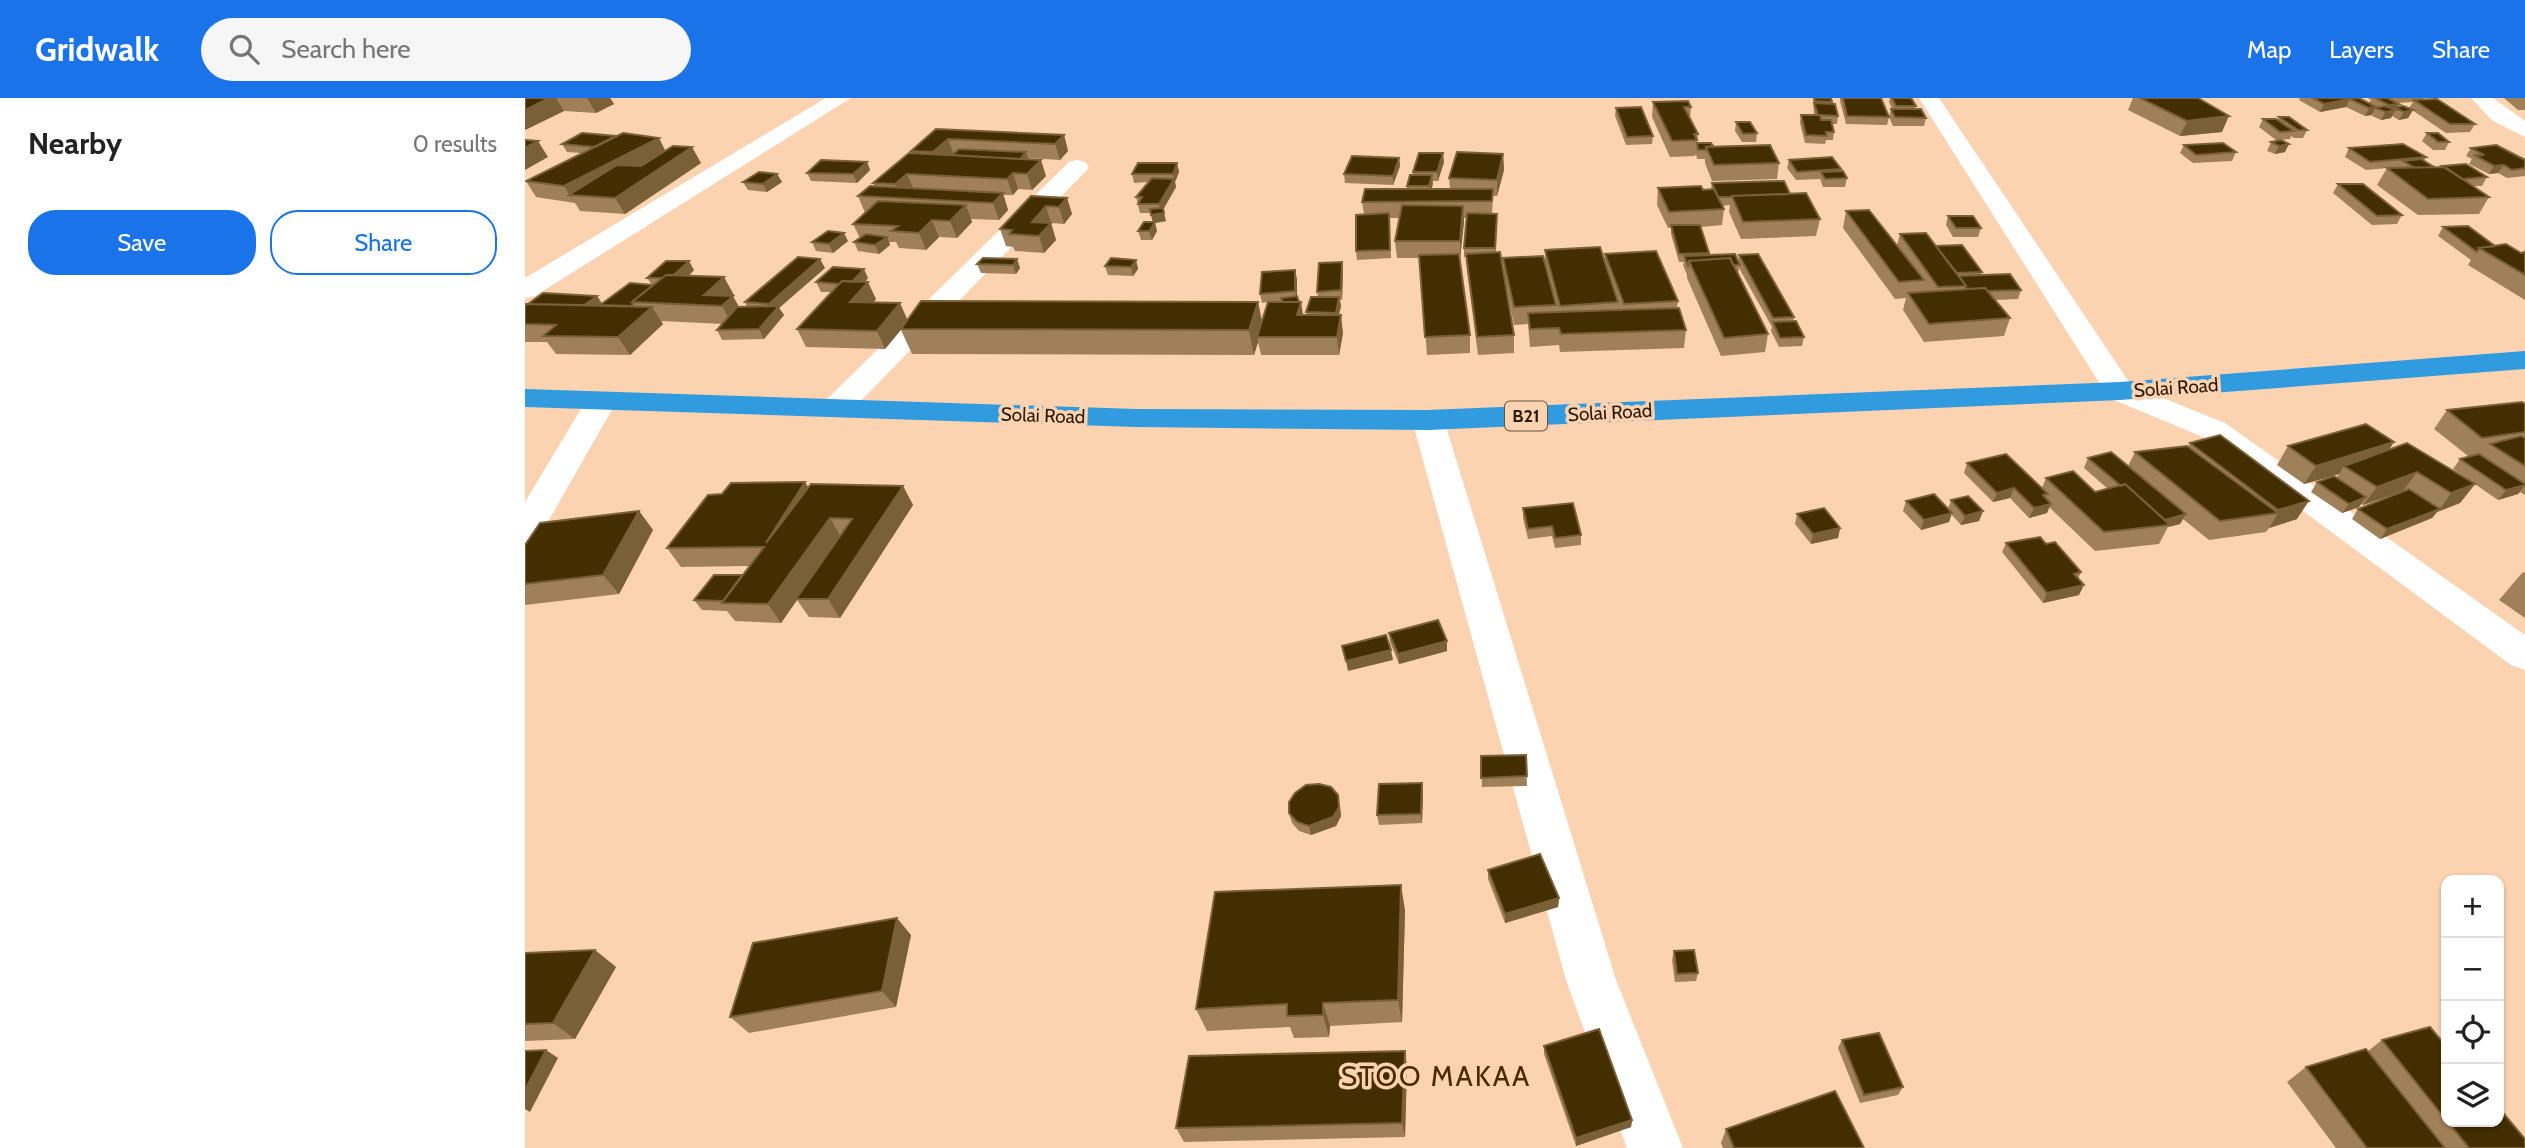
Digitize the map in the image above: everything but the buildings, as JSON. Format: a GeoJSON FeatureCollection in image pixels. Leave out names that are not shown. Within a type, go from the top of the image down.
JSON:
{"type":"FeatureCollection","features":[{"type":"Feature","properties":{"kind":"highway","name":"Solai Road"},"geometry":{"type":"LineString","coordinates":[[525,398],[1136,418],[1428,420],[2120,391],[2525,360]]}},
{"type":"Feature","properties":{"kind":"street"},"geometry":{"type":"LineString","coordinates":[[525,290],[841,98]]}},
{"type":"Feature","properties":{"kind":"street"},"geometry":{"type":"LineString","coordinates":[[1929,98],[2120,391],[2214,430],[2525,655]]}},
{"type":"Feature","properties":{"kind":"street"},"geometry":{"type":"LineString","coordinates":[[2481,98],[2501,116],[2525,130]]}},
{"type":"Feature","properties":{"kind":"street"},"geometry":{"type":"LineString","coordinates":[[836,408],[1077,167]]}},
{"type":"Feature","properties":{"kind":"street"},"geometry":{"type":"LineString","coordinates":[[525,531],[601,401]]}},
{"type":"Feature","properties":{"kind":"street"},"geometry":{"type":"LineString","coordinates":[[1428,420],[1591,980],[1655,1148]]}},
{"type":"Feature","properties":{"kind":"district","name":"STOO MAKAA"},"geometry":{"type":"Point","coordinates":[1436,1076]}}]}
